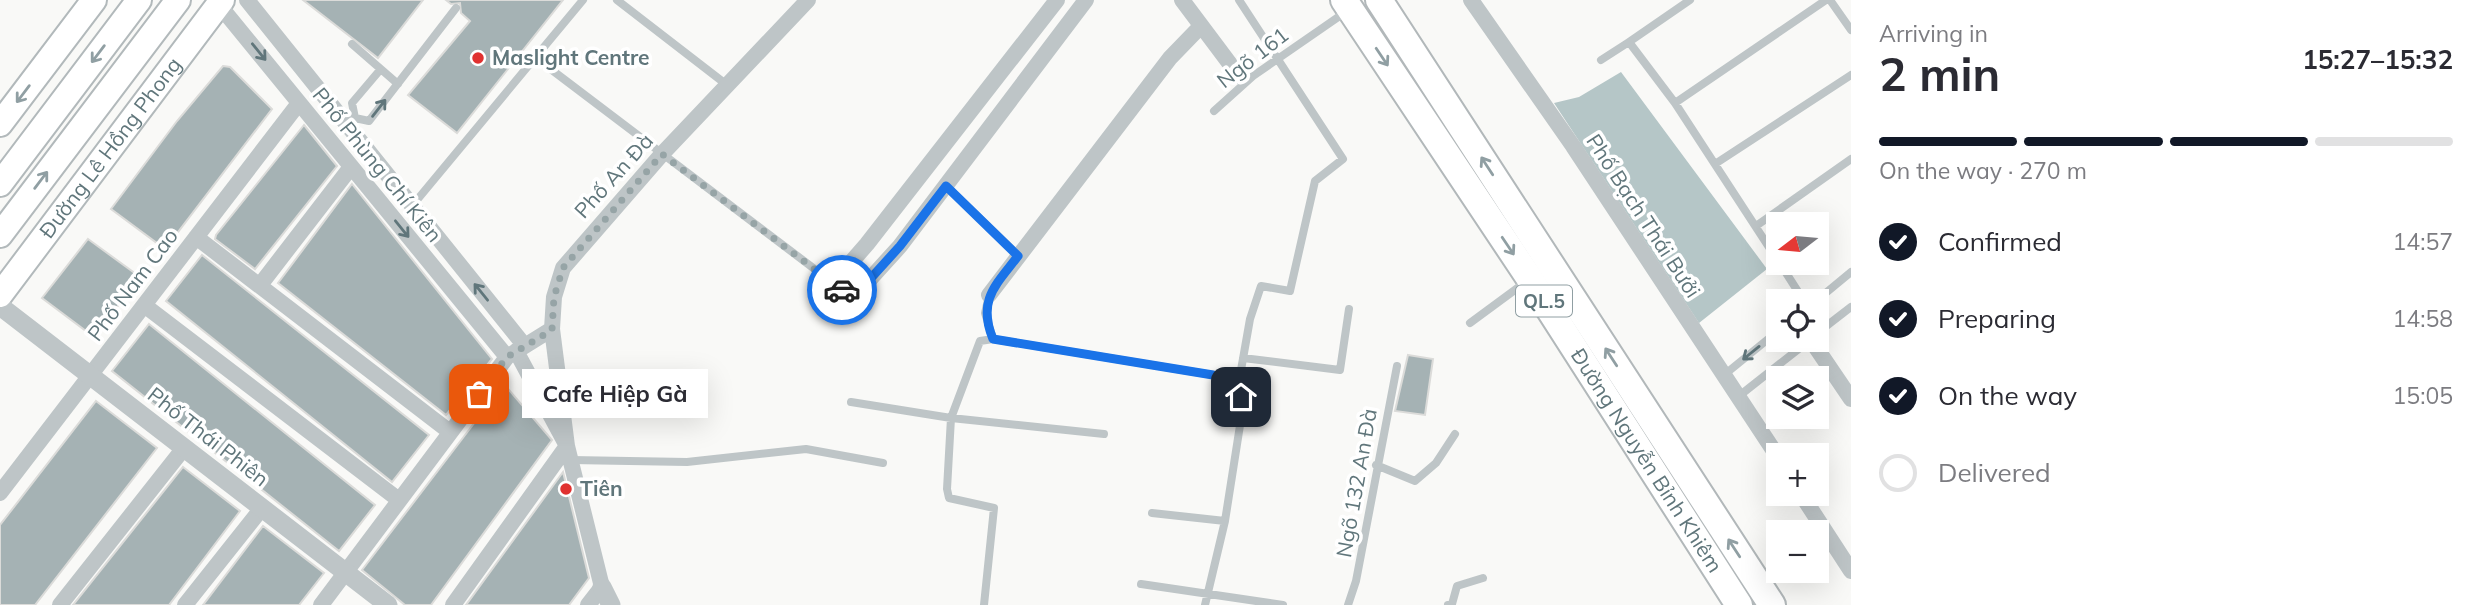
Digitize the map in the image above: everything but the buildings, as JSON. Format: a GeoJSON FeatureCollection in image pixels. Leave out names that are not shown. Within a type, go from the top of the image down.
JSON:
{"type":"FeatureCollection","features":[{"type":"Feature","properties":{"kind":"highway","name":"Đường Nguyễn Bỉnh Khiêm"},"geometry":{"type":"LineString","coordinates":[[1379,0],[1765,596]]}},
{"type":"Feature","properties":{"kind":"highway","name":"Đường Nguyễn Bỉnh Khiêm"},"geometry":{"type":"LineString","coordinates":[[1347,5],[1530,279],[1735,604]]}},
{"type":"Feature","properties":{"kind":"main road"},"geometry":{"type":"LineString","coordinates":[[0,124],[93,0]]}},
{"type":"Feature","properties":{"kind":"main road"},"geometry":{"type":"LineString","coordinates":[[0,184],[139,0]]}},
{"type":"Feature","properties":{"kind":"main road","name":"Đường Lê Hồng Phong"},"geometry":{"type":"LineString","coordinates":[[0,235],[178,0]]}},
{"type":"Feature","properties":{"kind":"main road","name":"Đường Lê Hồng Phong"},"geometry":{"type":"LineString","coordinates":[[0,295],[218,2]]}},
{"type":"Feature","properties":{"kind":"street","name":"Phố Phùng Chí Kiên"},"geometry":{"type":"LineString","coordinates":[[247,0],[353,128],[515,351]]}},
{"type":"Feature","properties":{"kind":"street","name":"Phố An Đà"},"geometry":{"type":"LineString","coordinates":[[602,587],[569,453],[552,330],[554,297],[563,268],[662,154],[808,0]]}},
{"type":"Feature","properties":{"kind":"street"},"geometry":{"type":"LineString","coordinates":[[1057,0],[885,222],[833,283],[852,299],[900,246],[1086,0]]}},
{"type":"Feature","properties":{"kind":"street"},"geometry":{"type":"LineString","coordinates":[[1182,0],[1238,76]]}},
{"type":"Feature","properties":{"kind":"street","name":"Phố Bạch Thái Bưởi"},"geometry":{"type":"LineString","coordinates":[[1471,0],[1573,146],[1769,443]]}},
{"type":"Feature","properties":{"kind":"street","name":"Phố Phùng Chí Kiên"},"geometry":{"type":"LineString","coordinates":[[218,2],[346,160],[515,351]]}},
{"type":"Feature","properties":{"kind":"street"},"geometry":{"type":"LineString","coordinates":[[989,295],[1170,58],[1201,26]]}},
{"type":"Feature","properties":{"kind":"street","name":"Phố Nam Cao"},"geometry":{"type":"LineString","coordinates":[[0,493],[299,103]]}},
{"type":"Feature","properties":{"kind":"street"},"geometry":{"type":"LineString","coordinates":[[260,285],[346,160],[353,128]]}},
{"type":"Feature","properties":{"kind":"street"},"geometry":{"type":"LineString","coordinates":[[196,237],[450,432]]}},
{"type":"Feature","properties":{"kind":"street"},"geometry":{"type":"LineString","coordinates":[[144,305],[400,500]]}},
{"type":"Feature","properties":{"kind":"street","name":"Phố Thái Phiên"},"geometry":{"type":"LineString","coordinates":[[0,306],[388,605]]}},
{"type":"Feature","properties":{"kind":"street"},"geometry":{"type":"LineString","coordinates":[[321,605],[450,432],[515,351],[552,330]]}},
{"type":"Feature","properties":{"kind":"street"},"geometry":{"type":"LineString","coordinates":[[453,605],[569,453],[515,351]]}},
{"type":"Feature","properties":{"kind":"street"},"geometry":{"type":"LineString","coordinates":[[1818,352],[1851,399]]}},
{"type":"Feature","properties":{"kind":"street"},"geometry":{"type":"LineString","coordinates":[[60,605],[184,448]]}},
{"type":"Feature","properties":{"kind":"street"},"geometry":{"type":"LineString","coordinates":[[1809,506],[1851,571]]}},
{"type":"Feature","properties":{"kind":"street"},"geometry":{"type":"LineString","coordinates":[[185,605],[262,508]]}},
{"type":"Feature","properties":{"kind":"street"},"geometry":{"type":"LineString","coordinates":[[588,605],[602,587],[611,605]]}},
{"type":"Feature","properties":{"kind":"lane"},"geometry":{"type":"LineString","coordinates":[[412,206],[583,0]]}},
{"type":"Feature","properties":{"kind":"lane"},"geometry":{"type":"LineString","coordinates":[[617,0],[727,85]]}},
{"type":"Feature","properties":{"kind":"lane"},"geometry":{"type":"LineString","coordinates":[[1205,605],[1225,522],[1241,419],[1243,358],[1250,319],[1261,286],[1290,291],[1315,181],[1343,159],[1239,0]]}},
{"type":"Feature","properties":{"kind":"lane"},"geometry":{"type":"LineString","coordinates":[[1601,60],[1689,0]]}},
{"type":"Feature","properties":{"kind":"lane"},"geometry":{"type":"LineString","coordinates":[[1675,103],[1828,0],[1851,30]]}},
{"type":"Feature","properties":{"kind":"lane","name":"Ngõ 161"},"geometry":{"type":"LineString","coordinates":[[1214,111],[1253,76],[1347,5]]}},
{"type":"Feature","properties":{"kind":"lane"},"geometry":{"type":"LineString","coordinates":[[380,70],[352,103],[353,128],[369,121],[456,8]]}},
{"type":"Feature","properties":{"kind":"lane"},"geometry":{"type":"LineString","coordinates":[[1629,42],[1675,103],[1766,242]]}},
{"type":"Feature","properties":{"kind":"lane"},"geometry":{"type":"LineString","coordinates":[[352,44],[398,84]]}},
{"type":"Feature","properties":{"kind":"lane"},"geometry":{"type":"LineString","coordinates":[[536,58],[833,283]]}},
{"type":"Feature","properties":{"kind":"lane"},"geometry":{"type":"LineString","coordinates":[[1715,164],[1851,75]]}},
{"type":"Feature","properties":{"kind":"lane"},"geometry":{"type":"LineString","coordinates":[[1756,226],[1851,159]]}},
{"type":"Feature","properties":{"kind":"lane"},"geometry":{"type":"LineString","coordinates":[[946,186],[1018,256]]}},
{"type":"Feature","properties":{"kind":"lane"},"geometry":{"type":"LineString","coordinates":[[1829,290],[1851,272]]}},
{"type":"Feature","properties":{"kind":"lane"},"geometry":{"type":"LineString","coordinates":[[1471,323],[1530,279]]}},
{"type":"Feature","properties":{"kind":"lane"},"geometry":{"type":"LineString","coordinates":[[989,295],[985,313],[993,339]]}},
{"type":"Feature","properties":{"kind":"lane"},"geometry":{"type":"LineString","coordinates":[[1829,325],[1851,307]]}},
{"type":"Feature","properties":{"kind":"lane"},"geometry":{"type":"LineString","coordinates":[[1243,358],[1340,370],[1349,309]]}},
{"type":"Feature","properties":{"kind":"lane"},"geometry":{"type":"LineString","coordinates":[[984,605],[994,508],[950,498],[951,418],[975,348],[980,341],[993,339],[1213,375],[1237,387],[1241,397]]}},
{"type":"Feature","properties":{"kind":"lane"},"geometry":{"type":"LineString","coordinates":[[1724,375],[1766,341]]}},
{"type":"Feature","properties":{"kind":"lane"},"geometry":{"type":"LineString","coordinates":[[1739,396],[1795,352]]}},
{"type":"Feature","properties":{"kind":"lane","name":"Ngõ 132 An Đà"},"geometry":{"type":"LineString","coordinates":[[1348,605],[1356,581],[1397,366]]}},
{"type":"Feature","properties":{"kind":"lane"},"geometry":{"type":"LineString","coordinates":[[851,402],[951,418],[1104,434]]}},
{"type":"Feature","properties":{"kind":"lane"},"geometry":{"type":"LineString","coordinates":[[1376,466],[1415,481],[1436,463],[1455,434]]}},
{"type":"Feature","properties":{"kind":"lane"},"geometry":{"type":"LineString","coordinates":[[569,453],[687,462],[806,449],[883,463]]}},
{"type":"Feature","properties":{"kind":"lane"},"geometry":{"type":"LineString","coordinates":[[1152,513],[1225,522]]}},
{"type":"Feature","properties":{"kind":"lane"},"geometry":{"type":"LineString","coordinates":[[1451,605],[1457,586],[1483,578]]}},
{"type":"Feature","properties":{"kind":"lane"},"geometry":{"type":"LineString","coordinates":[[1141,584],[1283,605]]}},
{"type":"Feature","properties":{"kind":"shaded area"},"geometry":{"type":"Polygon","coordinates":[[[1621,72],[1766,268],[1699,323],[1554,103],[1579,97],[1621,72]]]}},
{"type":"Feature","properties":{"kind":"way so far"},"geometry":{"type":"LineString","coordinates":[[479,394],[507,357],[552,330],[554,297],[563,268],[584,240],[662,154],[842,290]]}},
{"type":"Feature","properties":{"kind":"place","name":"Maslight Centre"},"geometry":{"type":"Point","coordinates":[478,58]}},
{"type":"Feature","properties":{"kind":"place","name":"Cafe Hiệp Gà"},"geometry":{"type":"Point","coordinates":[479,394]}},
{"type":"Feature","properties":{"kind":"place","name":"Tiên"},"geometry":{"type":"Point","coordinates":[566,489]}},
{"type":"Feature","properties":{"kind":"route"},"geometry":{"type":"LineString","coordinates":[[842,290],[852,299],[900,246],[946,186],[1018,256],[989,295],[985,313],[993,339],[1213,375],[1237,387],[1241,397]]}}]}
